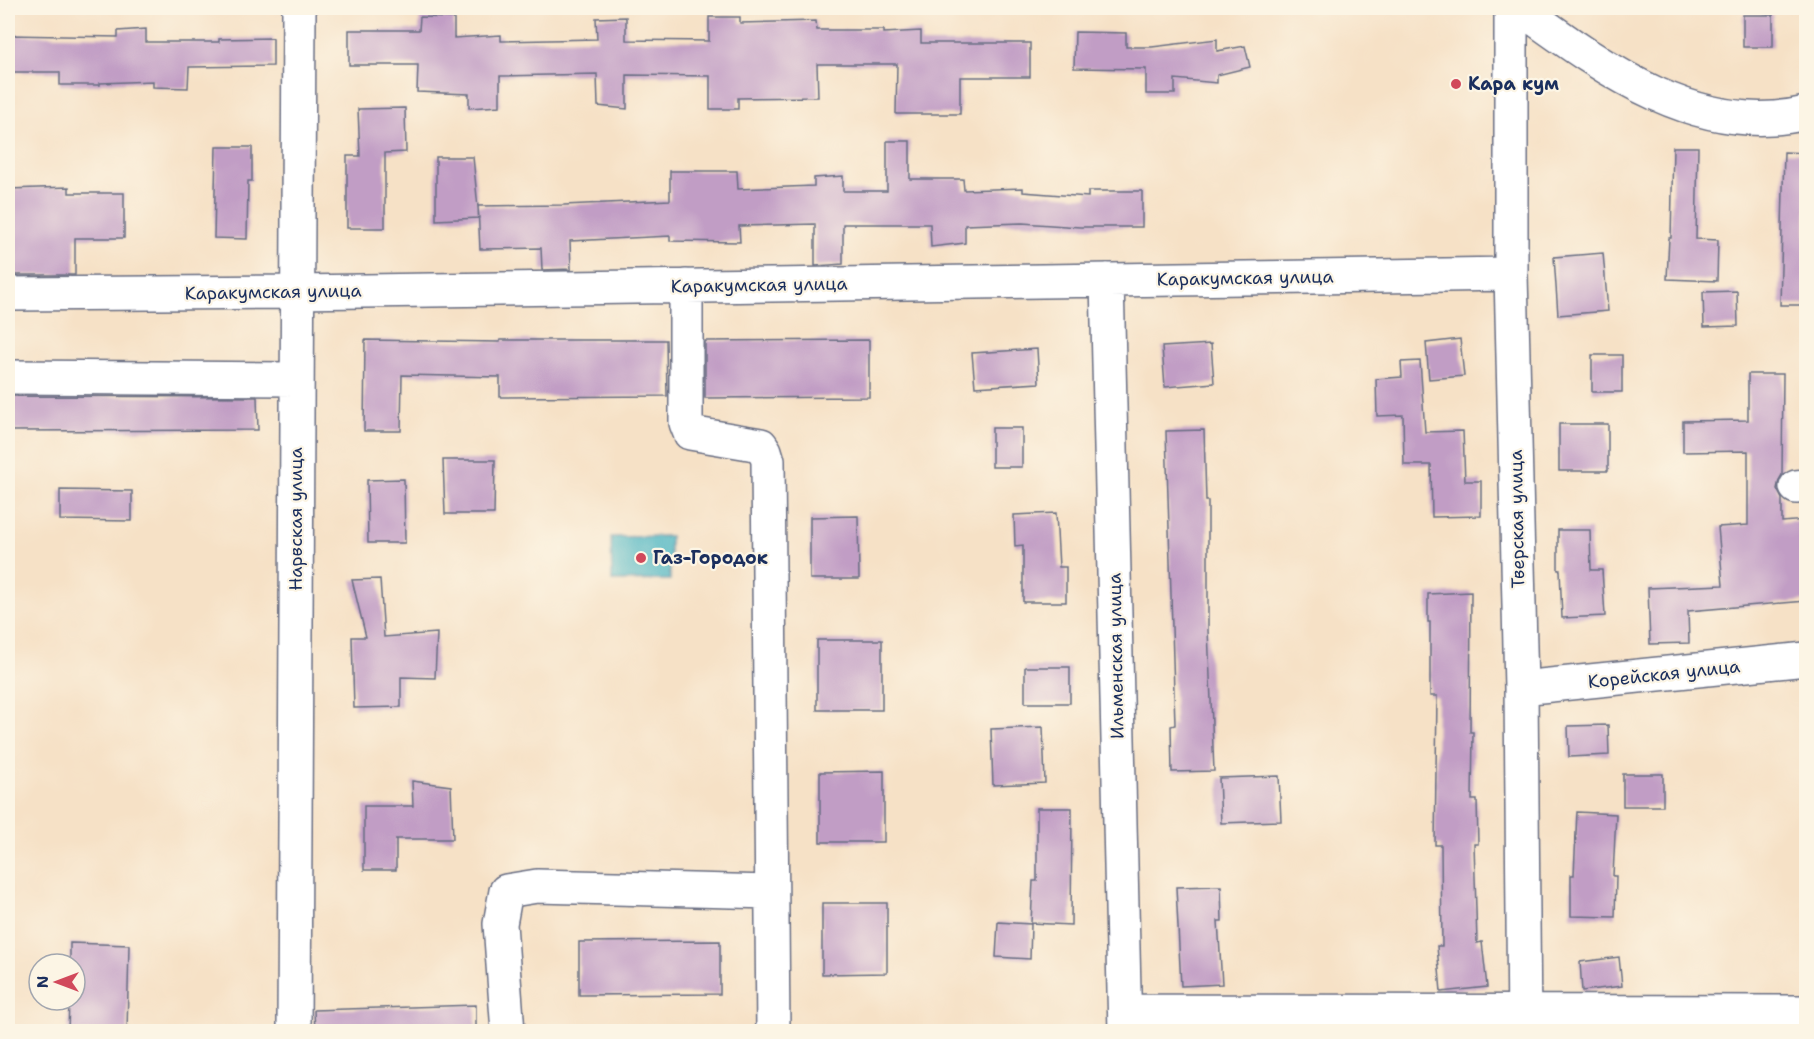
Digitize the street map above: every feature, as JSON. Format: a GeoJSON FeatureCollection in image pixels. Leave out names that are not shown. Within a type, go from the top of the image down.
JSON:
{"type":"FeatureCollection","features":[{"type":"Feature","properties":{"kind":"street","name":"Нарвская улица"},"geometry":{"type":"LineString","coordinates":[[294,1032],[299,8]]}},
{"type":"Feature","properties":{"kind":"street","name":"Тверская улица"},"geometry":{"type":"LineString","coordinates":[[1511,8],[1511,274],[1521,688],[1524,1022]]}},
{"type":"Feature","properties":{"kind":"street"},"geometry":{"type":"LineString","coordinates":[[1520,8],[1582,53],[1624,79],[1682,105],[1737,118],[1785,118],[1806,113]]}},
{"type":"Feature","properties":{"kind":"street","name":"Каракумская улица"},"geometry":{"type":"LineString","coordinates":[[8,294],[297,292],[1511,274]]}},
{"type":"Feature","properties":{"kind":"street","name":"Ильменская улица"},"geometry":{"type":"LineString","coordinates":[[1107,280],[1125,1021]]}},
{"type":"Feature","properties":{"kind":"street"},"geometry":{"type":"LineString","coordinates":[[686,286],[686,423],[690,433],[761,445],[768,461],[772,1032]]}},
{"type":"Feature","properties":{"kind":"street"},"geometry":{"type":"LineString","coordinates":[[8,377],[297,379]]}},
{"type":"Feature","properties":{"kind":"street","name":"Корейская улица"},"geometry":{"type":"LineString","coordinates":[[1521,688],[1806,659]]}},
{"type":"Feature","properties":{"kind":"street"},"geometry":{"type":"LineString","coordinates":[[508,1032],[500,924],[506,891],[537,886],[771,892]]}},
{"type":"Feature","properties":{"kind":"street"},"geometry":{"type":"LineString","coordinates":[[1125,1021],[1524,1022],[1806,1012]]}},
{"type":"Feature","properties":{"kind":"water","name":"Газ-Городок"},"geometry":{"type":"Polygon","coordinates":[[[670,536],[670,580],[612,581],[611,537],[670,536]]]}},
{"type":"Feature","properties":{"kind":"building"},"geometry":{"type":"Polygon","coordinates":[[[1743,15],[1773,15],[1773,47],[1743,47],[1743,15]]]}},
{"type":"Feature","properties":{"kind":"building"},"geometry":{"type":"Polygon","coordinates":[[[420,17],[454,18],[454,38],[501,35],[501,41],[597,39],[596,18],[626,17],[626,40],[709,41],[709,17],[740,17],[740,23],[816,21],[817,30],[884,30],[884,33],[921,31],[921,43],[1030,43],[1030,77],[960,77],[960,114],[896,114],[897,64],[817,64],[818,97],[738,98],[738,109],[710,109],[710,76],[627,75],[627,109],[598,106],[597,74],[500,76],[500,106],[469,108],[469,94],[417,92],[418,65],[349,65],[349,30],[419,30],[420,17]]]}},
{"type":"Feature","properties":{"kind":"building"},"geometry":{"type":"Polygon","coordinates":[[[146,29],[146,42],[219,42],[219,39],[273,38],[273,66],[189,67],[188,88],[153,87],[153,81],[60,85],[60,72],[8,72],[8,35],[118,37],[118,31],[146,29]]]}},
{"type":"Feature","properties":{"kind":"building"},"geometry":{"type":"Polygon","coordinates":[[[1075,32],[1126,33],[1126,47],[1152,47],[1217,39],[1217,51],[1245,46],[1250,67],[1217,75],[1217,83],[1175,79],[1175,94],[1146,94],[1146,69],[1074,68],[1075,32]]]}},
{"type":"Feature","properties":{"kind":"building"},"geometry":{"type":"Polygon","coordinates":[[[405,108],[406,152],[385,153],[385,228],[347,228],[347,156],[360,156],[358,109],[405,108]]]}},
{"type":"Feature","properties":{"kind":"building"},"geometry":{"type":"Polygon","coordinates":[[[887,141],[910,141],[910,179],[963,179],[964,190],[1023,188],[1023,192],[1088,197],[1088,191],[1142,191],[1142,227],[1080,227],[1022,223],[965,225],[965,243],[931,247],[930,224],[843,224],[843,264],[815,266],[815,224],[739,226],[740,242],[670,241],[670,236],[570,241],[571,269],[542,270],[541,248],[480,249],[478,206],[670,200],[670,171],[737,171],[738,189],[814,186],[814,178],[843,176],[843,191],[887,191],[887,141]]]}},
{"type":"Feature","properties":{"kind":"building"},"geometry":{"type":"Polygon","coordinates":[[[216,147],[252,147],[252,181],[248,181],[247,239],[214,238],[216,147]]]}},
{"type":"Feature","properties":{"kind":"building"},"geometry":{"type":"Polygon","coordinates":[[[1673,147],[1698,147],[1696,239],[1718,240],[1717,281],[1667,279],[1669,238],[1671,238],[1673,147]]]}},
{"type":"Feature","properties":{"kind":"building"},"geometry":{"type":"Polygon","coordinates":[[[1784,152],[1806,153],[1806,305],[1780,305],[1784,152]]]}},
{"type":"Feature","properties":{"kind":"building"},"geometry":{"type":"Polygon","coordinates":[[[436,157],[473,157],[479,218],[436,220],[436,157]]]}},
{"type":"Feature","properties":{"kind":"building"},"geometry":{"type":"Polygon","coordinates":[[[69,187],[69,193],[124,193],[124,238],[75,238],[75,275],[11,275],[8,189],[69,187]]]}},
{"type":"Feature","properties":{"kind":"building"},"geometry":{"type":"Polygon","coordinates":[[[1603,253],[1608,311],[1558,315],[1554,257],[1603,253]]]}},
{"type":"Feature","properties":{"kind":"building"},"geometry":{"type":"Polygon","coordinates":[[[1737,291],[1738,326],[1704,327],[1703,292],[1737,291]]]}},
{"type":"Feature","properties":{"kind":"building"},"geometry":{"type":"Polygon","coordinates":[[[1460,339],[1464,376],[1429,379],[1426,343],[1460,339]]]}},
{"type":"Feature","properties":{"kind":"building"},"geometry":{"type":"Polygon","coordinates":[[[365,340],[500,342],[500,340],[666,340],[667,396],[500,397],[500,377],[402,375],[401,431],[364,431],[365,340]]]}},
{"type":"Feature","properties":{"kind":"building"},"geometry":{"type":"Polygon","coordinates":[[[869,340],[869,397],[705,398],[705,341],[869,340]]]}},
{"type":"Feature","properties":{"kind":"building"},"geometry":{"type":"Polygon","coordinates":[[[1211,344],[1214,383],[1165,387],[1162,347],[1211,344]]]}},
{"type":"Feature","properties":{"kind":"building"},"geometry":{"type":"Polygon","coordinates":[[[1037,349],[1039,383],[975,387],[972,353],[1037,349]]]}},
{"type":"Feature","properties":{"kind":"building"},"geometry":{"type":"Polygon","coordinates":[[[1592,355],[1622,355],[1622,392],[1592,392],[1592,355]]]}},
{"type":"Feature","properties":{"kind":"building"},"geometry":{"type":"Polygon","coordinates":[[[1420,361],[1425,432],[1463,431],[1465,481],[1481,481],[1481,516],[1432,517],[1431,465],[1404,465],[1403,415],[1377,416],[1376,379],[1402,377],[1401,362],[1420,361]]]}},
{"type":"Feature","properties":{"kind":"building"},"geometry":{"type":"Polygon","coordinates":[[[1748,374],[1783,374],[1782,475],[1777,489],[1782,499],[1782,522],[1806,520],[1806,601],[1688,611],[1689,643],[1650,644],[1648,588],[1723,585],[1718,527],[1748,525],[1748,451],[1683,452],[1683,421],[1748,420],[1748,374]]]}},
{"type":"Feature","properties":{"kind":"building"},"geometry":{"type":"Polygon","coordinates":[[[8,396],[257,397],[258,430],[8,431],[8,396]]]}},
{"type":"Feature","properties":{"kind":"building"},"geometry":{"type":"Polygon","coordinates":[[[1559,424],[1608,424],[1608,471],[1559,471],[1559,424]]]}},
{"type":"Feature","properties":{"kind":"building"},"geometry":{"type":"Polygon","coordinates":[[[992,428],[1022,428],[1022,467],[992,467],[992,428]]]}},
{"type":"Feature","properties":{"kind":"building"},"geometry":{"type":"Polygon","coordinates":[[[1204,430],[1206,501],[1208,501],[1208,630],[1214,771],[1172,772],[1171,726],[1175,725],[1166,431],[1204,430]]]}},
{"type":"Feature","properties":{"kind":"building"},"geometry":{"type":"Polygon","coordinates":[[[443,460],[495,460],[494,514],[445,514],[443,460]]]}},
{"type":"Feature","properties":{"kind":"building"},"geometry":{"type":"Polygon","coordinates":[[[404,479],[405,543],[368,543],[367,480],[404,479]]]}},
{"type":"Feature","properties":{"kind":"building"},"geometry":{"type":"Polygon","coordinates":[[[60,490],[132,491],[132,521],[60,520],[60,490]]]}},
{"type":"Feature","properties":{"kind":"building"},"geometry":{"type":"Polygon","coordinates":[[[1056,513],[1059,567],[1066,567],[1066,602],[1023,602],[1023,545],[1015,546],[1014,515],[1056,513]]]}},
{"type":"Feature","properties":{"kind":"building"},"geometry":{"type":"Polygon","coordinates":[[[858,516],[859,579],[810,579],[810,517],[858,516]]]}},
{"type":"Feature","properties":{"kind":"building"},"geometry":{"type":"Polygon","coordinates":[[[1558,530],[1590,530],[1591,570],[1602,570],[1605,616],[1562,618],[1560,570],[1558,570],[1558,530]]]}},
{"type":"Feature","properties":{"kind":"building"},"geometry":{"type":"Polygon","coordinates":[[[380,579],[384,637],[437,633],[435,678],[401,677],[401,707],[354,708],[352,637],[366,637],[352,580],[380,579]]]}},
{"type":"Feature","properties":{"kind":"building"},"geometry":{"type":"Polygon","coordinates":[[[1471,592],[1470,732],[1473,732],[1472,800],[1477,800],[1478,844],[1474,844],[1477,943],[1482,942],[1487,987],[1441,992],[1437,946],[1442,946],[1441,845],[1435,845],[1437,696],[1430,696],[1428,594],[1471,592]]]}},
{"type":"Feature","properties":{"kind":"building"},"geometry":{"type":"Polygon","coordinates":[[[817,640],[882,640],[882,710],[817,710],[817,640]]]}},
{"type":"Feature","properties":{"kind":"building"},"geometry":{"type":"Polygon","coordinates":[[[1025,667],[1070,667],[1070,703],[1025,703],[1025,667]]]}},
{"type":"Feature","properties":{"kind":"building"},"geometry":{"type":"Polygon","coordinates":[[[1608,725],[1609,755],[1569,757],[1568,726],[1608,725]]]}},
{"type":"Feature","properties":{"kind":"building"},"geometry":{"type":"Polygon","coordinates":[[[1043,727],[1045,783],[993,785],[991,729],[1043,727]]]}},
{"type":"Feature","properties":{"kind":"building"},"geometry":{"type":"Polygon","coordinates":[[[884,771],[884,842],[820,842],[820,772],[884,771]]]}},
{"type":"Feature","properties":{"kind":"building"},"geometry":{"type":"Polygon","coordinates":[[[1623,774],[1663,774],[1663,806],[1623,806],[1623,774]]]}},
{"type":"Feature","properties":{"kind":"building"},"geometry":{"type":"Polygon","coordinates":[[[1279,776],[1281,821],[1221,823],[1219,778],[1279,776]]]}},
{"type":"Feature","properties":{"kind":"building"},"geometry":{"type":"Polygon","coordinates":[[[412,781],[451,786],[453,839],[396,839],[396,870],[364,870],[364,806],[413,806],[412,781]]]}},
{"type":"Feature","properties":{"kind":"building"},"geometry":{"type":"Polygon","coordinates":[[[1037,808],[1072,808],[1071,925],[1031,923],[1033,881],[1037,881],[1037,808]]]}},
{"type":"Feature","properties":{"kind":"building"},"geometry":{"type":"Polygon","coordinates":[[[1577,812],[1616,814],[1613,876],[1616,876],[1615,917],[1571,916],[1571,875],[1574,875],[1577,812]]]}},
{"type":"Feature","properties":{"kind":"building"},"geometry":{"type":"Polygon","coordinates":[[[1221,886],[1222,921],[1218,921],[1222,984],[1181,986],[1176,887],[1221,886]]]}},
{"type":"Feature","properties":{"kind":"building"},"geometry":{"type":"Polygon","coordinates":[[[822,903],[887,903],[887,973],[822,974],[822,903]]]}},
{"type":"Feature","properties":{"kind":"building"},"geometry":{"type":"Polygon","coordinates":[[[998,922],[1031,924],[1030,959],[996,957],[998,922]]]}},
{"type":"Feature","properties":{"kind":"building"},"geometry":{"type":"Polygon","coordinates":[[[720,941],[720,994],[579,995],[579,942],[720,941]]]}},
{"type":"Feature","properties":{"kind":"building"},"geometry":{"type":"Polygon","coordinates":[[[70,943],[129,945],[127,1032],[68,1032],[69,1012],[87,1012],[87,952],[70,952],[70,943]]]}},
{"type":"Feature","properties":{"kind":"building"},"geometry":{"type":"Polygon","coordinates":[[[1619,957],[1622,986],[1582,991],[1580,962],[1619,957]]]}},
{"type":"Feature","properties":{"kind":"building"},"geometry":{"type":"Polygon","coordinates":[[[476,1005],[476,1031],[315,1032],[314,1010],[476,1005]]]}},
{"type":"Feature","properties":{"kind":"place","name":"Кара кум"},"geometry":{"type":"Point","coordinates":[1456,84]}},
{"type":"Feature","properties":{"kind":"place","name":"Газ-Городок"},"geometry":{"type":"Point","coordinates":[641,558]}}]}
